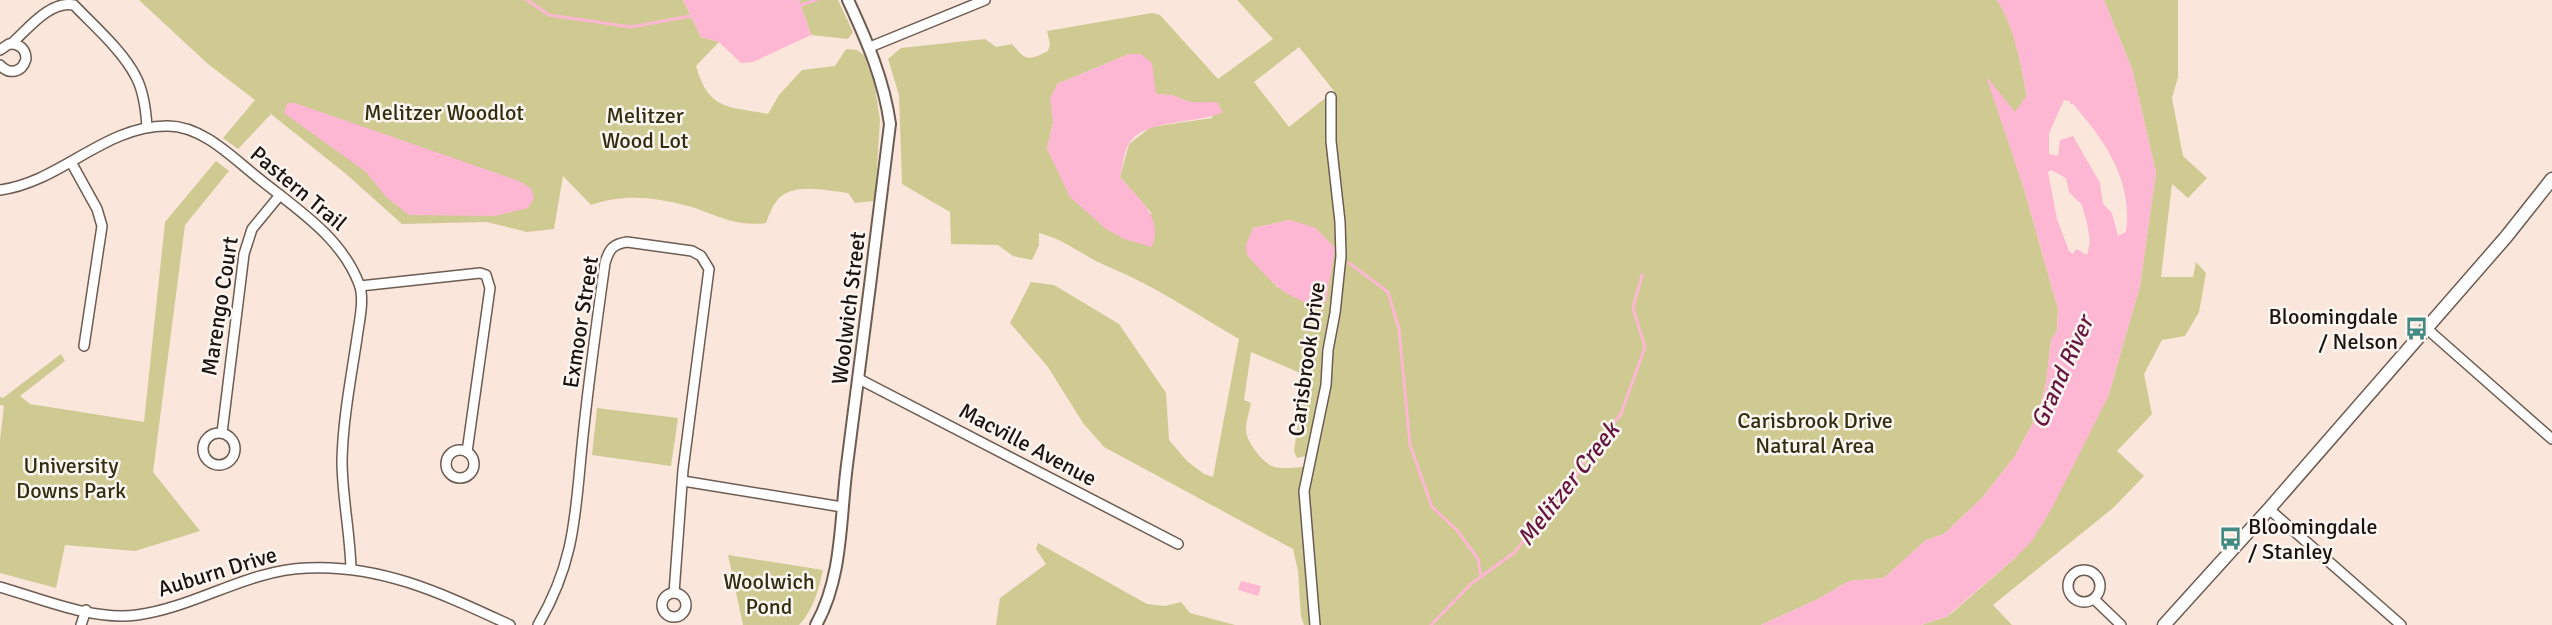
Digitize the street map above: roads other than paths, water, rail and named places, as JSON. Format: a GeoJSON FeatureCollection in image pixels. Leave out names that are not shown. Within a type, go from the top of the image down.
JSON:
{"type":"FeatureCollection","features":[{"type":"Feature","properties":{"kind":"main road"},"geometry":{"type":"LineString","coordinates":[[2164,625],[2270,509],[2506,237],[2552,178]]}},
{"type":"Feature","properties":{"kind":"street","name":"Woolwich Street"},"geometry":{"type":"LineString","coordinates":[[816,625],[826,608],[836,573],[842,507],[890,124],[886,93],[870,47],[848,0]]}},
{"type":"Feature","properties":{"kind":"street"},"geometry":{"type":"LineString","coordinates":[[870,47],[985,0]]}},
{"type":"Feature","properties":{"kind":"street"},"geometry":{"type":"LineString","coordinates":[[0,50],[11,44],[54,7],[66,3],[75,4],[137,78],[142,93],[147,128]]}},
{"type":"Feature","properties":{"kind":"street"},"geometry":{"type":"LineString","coordinates":[[0,65],[11,72],[22,68],[25,64],[24,50],[19,45],[11,44]]}},
{"type":"Feature","properties":{"kind":"street","name":"Carisbrook Drive"},"geometry":{"type":"LineString","coordinates":[[1314,625],[1304,491],[1326,385],[1328,350],[1341,256],[1340,222],[1331,141],[1331,97]]}},
{"type":"Feature","properties":{"kind":"street","name":"Pastern Trail"},"geometry":{"type":"LineString","coordinates":[[0,190],[29,183],[123,134],[147,128],[170,126],[201,135],[331,237],[348,260],[360,286],[360,310],[342,461],[351,569]]}},
{"type":"Feature","properties":{"kind":"street"},"geometry":{"type":"LineString","coordinates":[[71,162],[97,209],[102,226],[84,346]]}},
{"type":"Feature","properties":{"kind":"street","name":"Marengo Court"},"geometry":{"type":"LineString","coordinates":[[222,433],[244,254],[252,229],[280,195]]}},
{"type":"Feature","properties":{"kind":"street","name":"Exmoor Street"},"geometry":{"type":"LineString","coordinates":[[538,625],[554,600],[573,536],[604,268],[611,248],[617,243],[627,242],[692,251],[701,256],[709,269],[683,481]]}},
{"type":"Feature","properties":{"kind":"street"},"geometry":{"type":"LineString","coordinates":[[360,286],[480,273],[486,275],[490,288],[467,452]]}},
{"type":"Feature","properties":{"kind":"street"},"geometry":{"type":"LineString","coordinates":[[2426,328],[2552,439]]}},
{"type":"Feature","properties":{"kind":"street","name":"Macville Avenue"},"geometry":{"type":"LineString","coordinates":[[858,379],[1178,544]]}},
{"type":"Feature","properties":{"kind":"street"},"geometry":{"type":"LineString","coordinates":[[674,593],[683,481],[842,507]]}},
{"type":"Feature","properties":{"kind":"street"},"geometry":{"type":"LineString","coordinates":[[2270,509],[2400,625]]}},
{"type":"Feature","properties":{"kind":"street","name":"Auburn Drive"},"geometry":{"type":"LineString","coordinates":[[0,587],[86,610],[137,615],[256,576],[282,570],[309,567],[351,569],[424,586],[510,625]]}},
{"type":"Feature","properties":{"kind":"street"},"geometry":{"type":"LineString","coordinates":[[2094,599],[2121,625]]}},
{"type":"Feature","properties":{"kind":"street"},"geometry":{"type":"LineString","coordinates":[[81,625],[86,610]]}},
{"type":"Feature","properties":{"kind":"water"},"geometry":{"type":"Polygon","coordinates":[[[683,0],[799,0],[811,35],[753,62],[741,63],[719,42],[701,37],[683,0]]]}},
{"type":"Feature","properties":{"kind":"water","name":"Grand River"},"geometry":{"type":"Polygon","coordinates":[[[1997,0],[2104,0],[2132,69],[2156,172],[2140,286],[2108,397],[2052,508],[2032,541],[1946,617],[1921,625],[1761,625],[1816,600],[1849,581],[1884,578],[1926,540],[1944,534],[1982,498],[2015,456],[2038,414],[2046,383],[2051,339],[2057,331],[2058,309],[2024,189],[1986,76],[2015,112],[2027,95],[2016,46],[1997,0]],[[2064,100],[2049,133],[2049,154],[2058,156],[2060,140],[2073,136],[2100,183],[2103,204],[2112,213],[2118,236],[2126,232],[2127,213],[2121,178],[2096,132],[2073,104],[2070,104],[2070,101],[2064,100]],[[2051,170],[2048,172],[2057,219],[2069,251],[2073,254],[2076,249],[2087,255],[2090,242],[2082,205],[2069,192],[2066,178],[2051,170]]]}},
{"type":"Feature","properties":{"kind":"water"},"geometry":{"type":"Polygon","coordinates":[[[1129,54],[1141,54],[1152,63],[1156,94],[1171,95],[1190,102],[1217,102],[1223,112],[1146,130],[1135,136],[1128,145],[1120,177],[1152,218],[1155,237],[1152,247],[1124,239],[1106,229],[1070,197],[1047,149],[1053,123],[1050,98],[1057,84],[1129,54]]]}},
{"type":"Feature","properties":{"kind":"water"},"geometry":{"type":"Polygon","coordinates":[[[287,103],[295,103],[519,181],[531,188],[534,198],[528,208],[495,216],[409,215],[386,197],[366,172],[284,113],[287,103]]]}},
{"type":"Feature","properties":{"kind":"water"},"geometry":{"type":"Polygon","coordinates":[[[1290,220],[1316,228],[1335,248],[1326,302],[1317,306],[1285,292],[1270,280],[1247,255],[1246,245],[1253,228],[1290,220]]]}},
{"type":"Feature","properties":{"kind":"water"},"geometry":{"type":"Polygon","coordinates":[[[1241,581],[1261,586],[1258,596],[1238,590],[1241,581]]]}},
{"type":"Feature","properties":{"kind":"waterway","name":"Melitzer Creek"},"geometry":{"type":"LineString","coordinates":[[527,0],[549,15],[631,27],[691,16]]}},
{"type":"Feature","properties":{"kind":"waterway"},"geometry":{"type":"LineString","coordinates":[[801,5],[816,0]]}},
{"type":"Feature","properties":{"kind":"waterway"},"geometry":{"type":"LineString","coordinates":[[1349,263],[1388,292],[1399,329],[1410,445],[1432,507],[1457,530],[1478,559],[1481,577]]}},
{"type":"Feature","properties":{"kind":"waterway","name":"Melitzer Creek"},"geometry":{"type":"LineString","coordinates":[[1431,625],[1471,584],[1515,552],[1545,510],[1573,482],[1587,456],[1621,414],[1645,347],[1633,308],[1642,275]]}},
{"type":"Feature","properties":{"kind":"place","name":"Bloomingdale / Nelson"},"geometry":{"type":"Point","coordinates":[2416,329]}},
{"type":"Feature","properties":{"kind":"place","name":"Bloomingdale / Stanley"},"geometry":{"type":"Point","coordinates":[2230,539]}},
{"type":"Feature","properties":{"kind":"park label","name":"Melitzer Woodlot"},"geometry":{"type":"Point","coordinates":[444,112]}},
{"type":"Feature","properties":{"kind":"park label","name":"Melitzer Wood Lot"},"geometry":{"type":"Point","coordinates":[645,128]}},
{"type":"Feature","properties":{"kind":"park label","name":"Carisbrook Drive Natural Area"},"geometry":{"type":"Point","coordinates":[1815,432]}},
{"type":"Feature","properties":{"kind":"park label","name":"University Downs Park"},"geometry":{"type":"Point","coordinates":[71,478]}},
{"type":"Feature","properties":{"kind":"park label","name":"Woolwich Pond"},"geometry":{"type":"Point","coordinates":[769,594]}}]}
